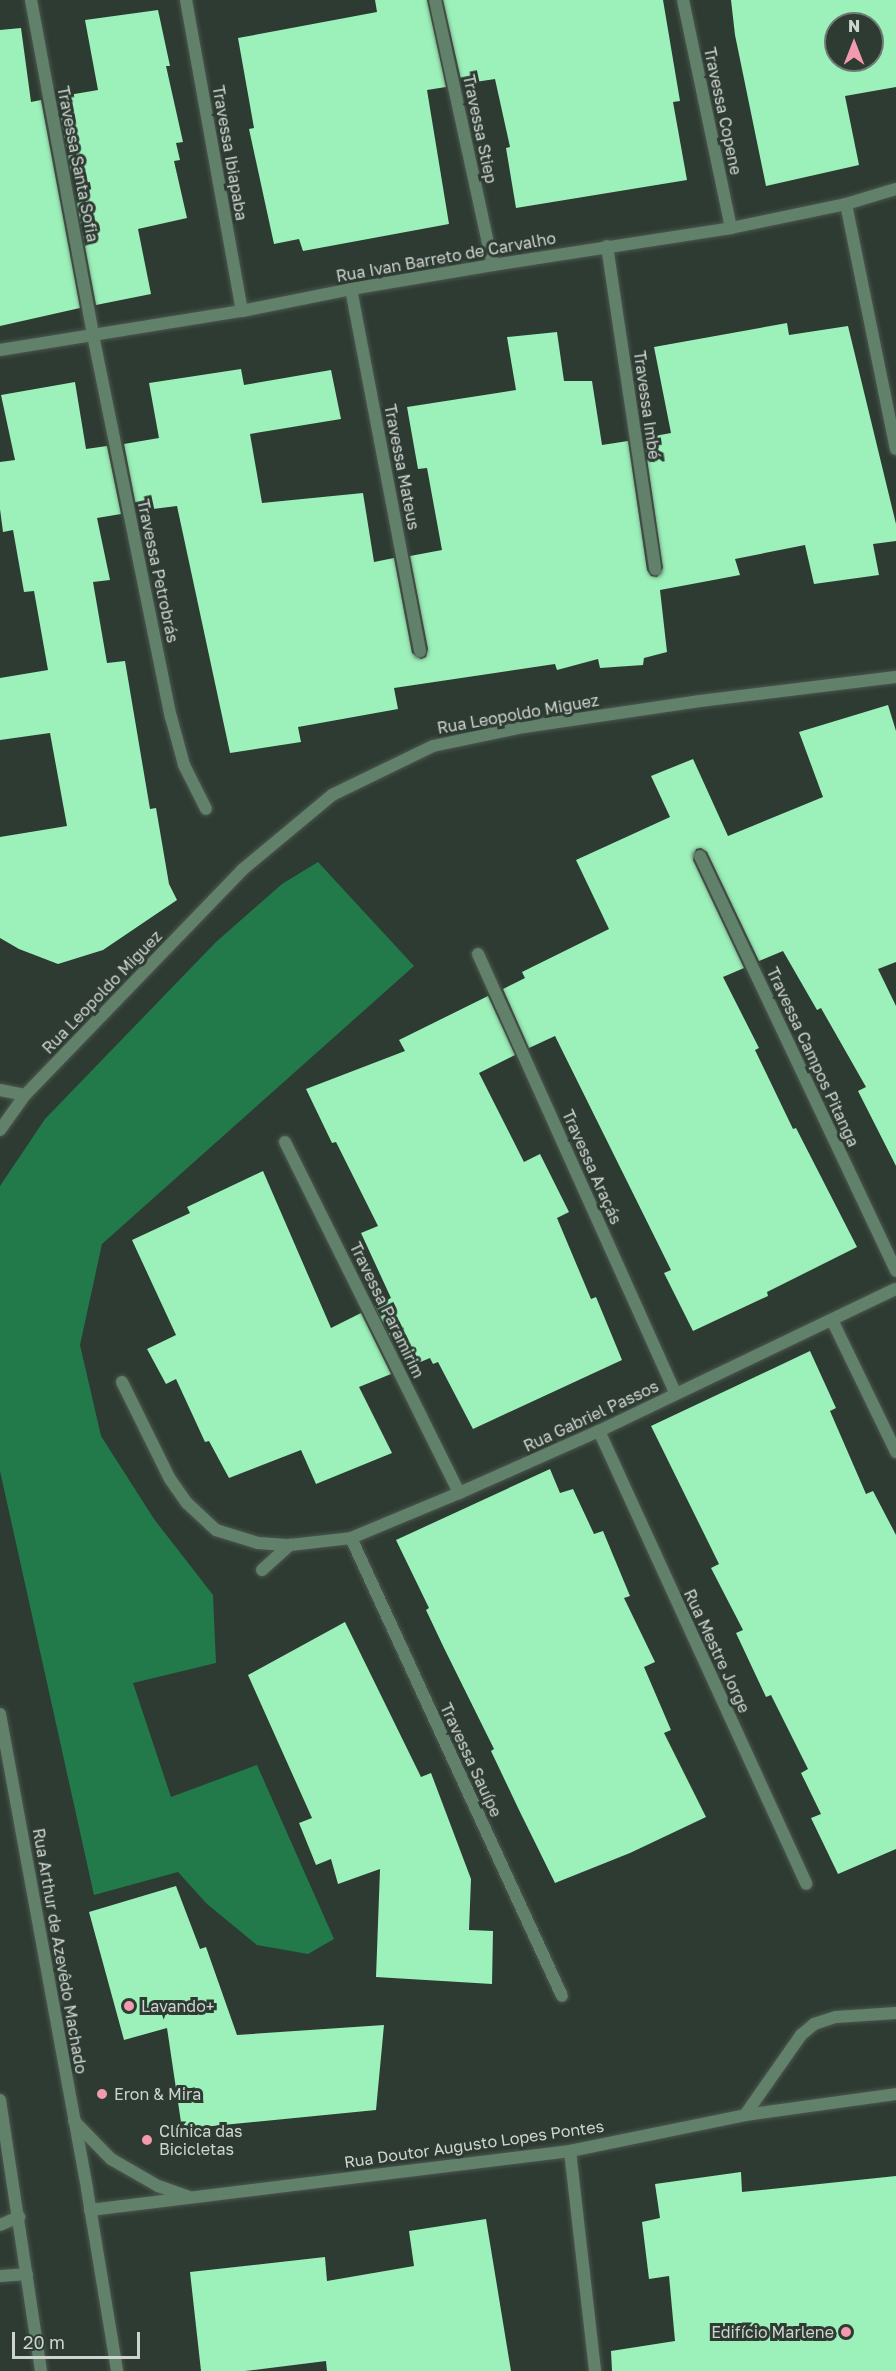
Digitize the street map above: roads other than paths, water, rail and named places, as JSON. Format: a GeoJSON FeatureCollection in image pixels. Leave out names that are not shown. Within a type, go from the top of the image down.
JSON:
{"type":"FeatureCollection","features":[{"type":"Feature","properties":{"kind":"street","name":"Travessa Santa Sofia"},"geometry":{"type":"LineString","coordinates":[[31,0],[93,335]]}},
{"type":"Feature","properties":{"kind":"street","name":"Travessa Ibiapaba"},"geometry":{"type":"LineString","coordinates":[[186,0],[242,311]]}},
{"type":"Feature","properties":{"kind":"street","name":"Travessa Stiep"},"geometry":{"type":"LineString","coordinates":[[435,0],[493,265]]}},
{"type":"Feature","properties":{"kind":"street","name":"Travessa Copene"},"geometry":{"type":"LineString","coordinates":[[683,0],[731,228]]}},
{"type":"Feature","properties":{"kind":"street","name":"Rua Ivan Barreto de Carvalho"},"geometry":{"type":"LineString","coordinates":[[0,350],[242,311],[351,289],[493,265],[731,228],[846,204],[896,189]]}},
{"type":"Feature","properties":{"kind":"street"},"geometry":{"type":"LineString","coordinates":[[846,204],[896,449]]}},
{"type":"Feature","properties":{"kind":"street","name":"Travessa Imbé"},"geometry":{"type":"LineString","coordinates":[[607,246],[655,569]]}},
{"type":"Feature","properties":{"kind":"street","name":"Travessa Mateus"},"geometry":{"type":"LineString","coordinates":[[351,289],[420,651]]}},
{"type":"Feature","properties":{"kind":"street","name":"Travessa Petrobrás"},"geometry":{"type":"LineString","coordinates":[[93,335],[171,717],[184,765],[206,809]]}},
{"type":"Feature","properties":{"kind":"street","name":"Rua Leopoldo Miguez"},"geometry":{"type":"LineString","coordinates":[[0,1130],[25,1095],[242,870],[332,795],[434,746],[524,726],[700,700],[896,677]]}},
{"type":"Feature","properties":{"kind":"street","name":"Travessa Campos Pitanga"},"geometry":{"type":"LineString","coordinates":[[700,856],[896,1271]]}},
{"type":"Feature","properties":{"kind":"street","name":"Travessa Araçás"},"geometry":{"type":"LineString","coordinates":[[478,954],[676,1394]]}},
{"type":"Feature","properties":{"kind":"street"},"geometry":{"type":"LineString","coordinates":[[0,1090],[25,1095]]}},
{"type":"Feature","properties":{"kind":"street","name":"Travessa Paramirim"},"geometry":{"type":"LineString","coordinates":[[285,1142],[459,1493]]}},
{"type":"Feature","properties":{"kind":"street","name":"Rua Gabriel Passos"},"geometry":{"type":"LineString","coordinates":[[122,1382],[170,1479],[187,1503],[216,1530],[258,1543],[290,1545],[351,1538],[599,1431],[896,1289]]}},
{"type":"Feature","properties":{"kind":"street"},"geometry":{"type":"LineString","coordinates":[[832,1320],[896,1452]]}},
{"type":"Feature","properties":{"kind":"street","name":"Rua Mestre Jorge"},"geometry":{"type":"LineString","coordinates":[[599,1431],[806,1884]]}},
{"type":"Feature","properties":{"kind":"street","name":"Travessa Sauípe"},"geometry":{"type":"LineString","coordinates":[[351,1538],[562,1996]]}},
{"type":"Feature","properties":{"kind":"street"},"geometry":{"type":"LineString","coordinates":[[262,1570],[290,1545]]}},
{"type":"Feature","properties":{"kind":"street","name":"Rua Arthur de Azevêdo Machado"},"geometry":{"type":"LineString","coordinates":[[0,1714],[117,2371]]}},
{"type":"Feature","properties":{"kind":"street"},"geometry":{"type":"LineString","coordinates":[[745,2115],[801,2035],[814,2024],[836,2017],[896,2013]]}},
{"type":"Feature","properties":{"kind":"street","name":"Rua Doutor Augusto Lopes Pontes"},"geometry":{"type":"LineString","coordinates":[[90,2210],[570,2151],[745,2115],[896,2094]]}},
{"type":"Feature","properties":{"kind":"street"},"geometry":{"type":"LineString","coordinates":[[0,2100],[41,2371]]}},
{"type":"Feature","properties":{"kind":"street"},"geometry":{"type":"LineString","coordinates":[[74,2120],[111,2159],[134,2175],[192,2198]]}},
{"type":"Feature","properties":{"kind":"street"},"geometry":{"type":"LineString","coordinates":[[570,2151],[595,2371]]}},
{"type":"Feature","properties":{"kind":"street"},"geometry":{"type":"LineString","coordinates":[[0,2225],[18,2217]]}},
{"type":"Feature","properties":{"kind":"street"},"geometry":{"type":"LineString","coordinates":[[0,2276],[27,2274]]}},
{"type":"Feature","properties":{"kind":"place","name":"Lavando+"},"geometry":{"type":"Point","coordinates":[129,2006]}},
{"type":"Feature","properties":{"kind":"place","name":"Eron & Mira"},"geometry":{"type":"Point","coordinates":[102,2094]}},
{"type":"Feature","properties":{"kind":"place","name":"Clínica das Bicicletas"},"geometry":{"type":"Point","coordinates":[147,2140]}},
{"type":"Feature","properties":{"kind":"place","name":"Edifício Marlene"},"geometry":{"type":"Point","coordinates":[846,2332]}}]}
